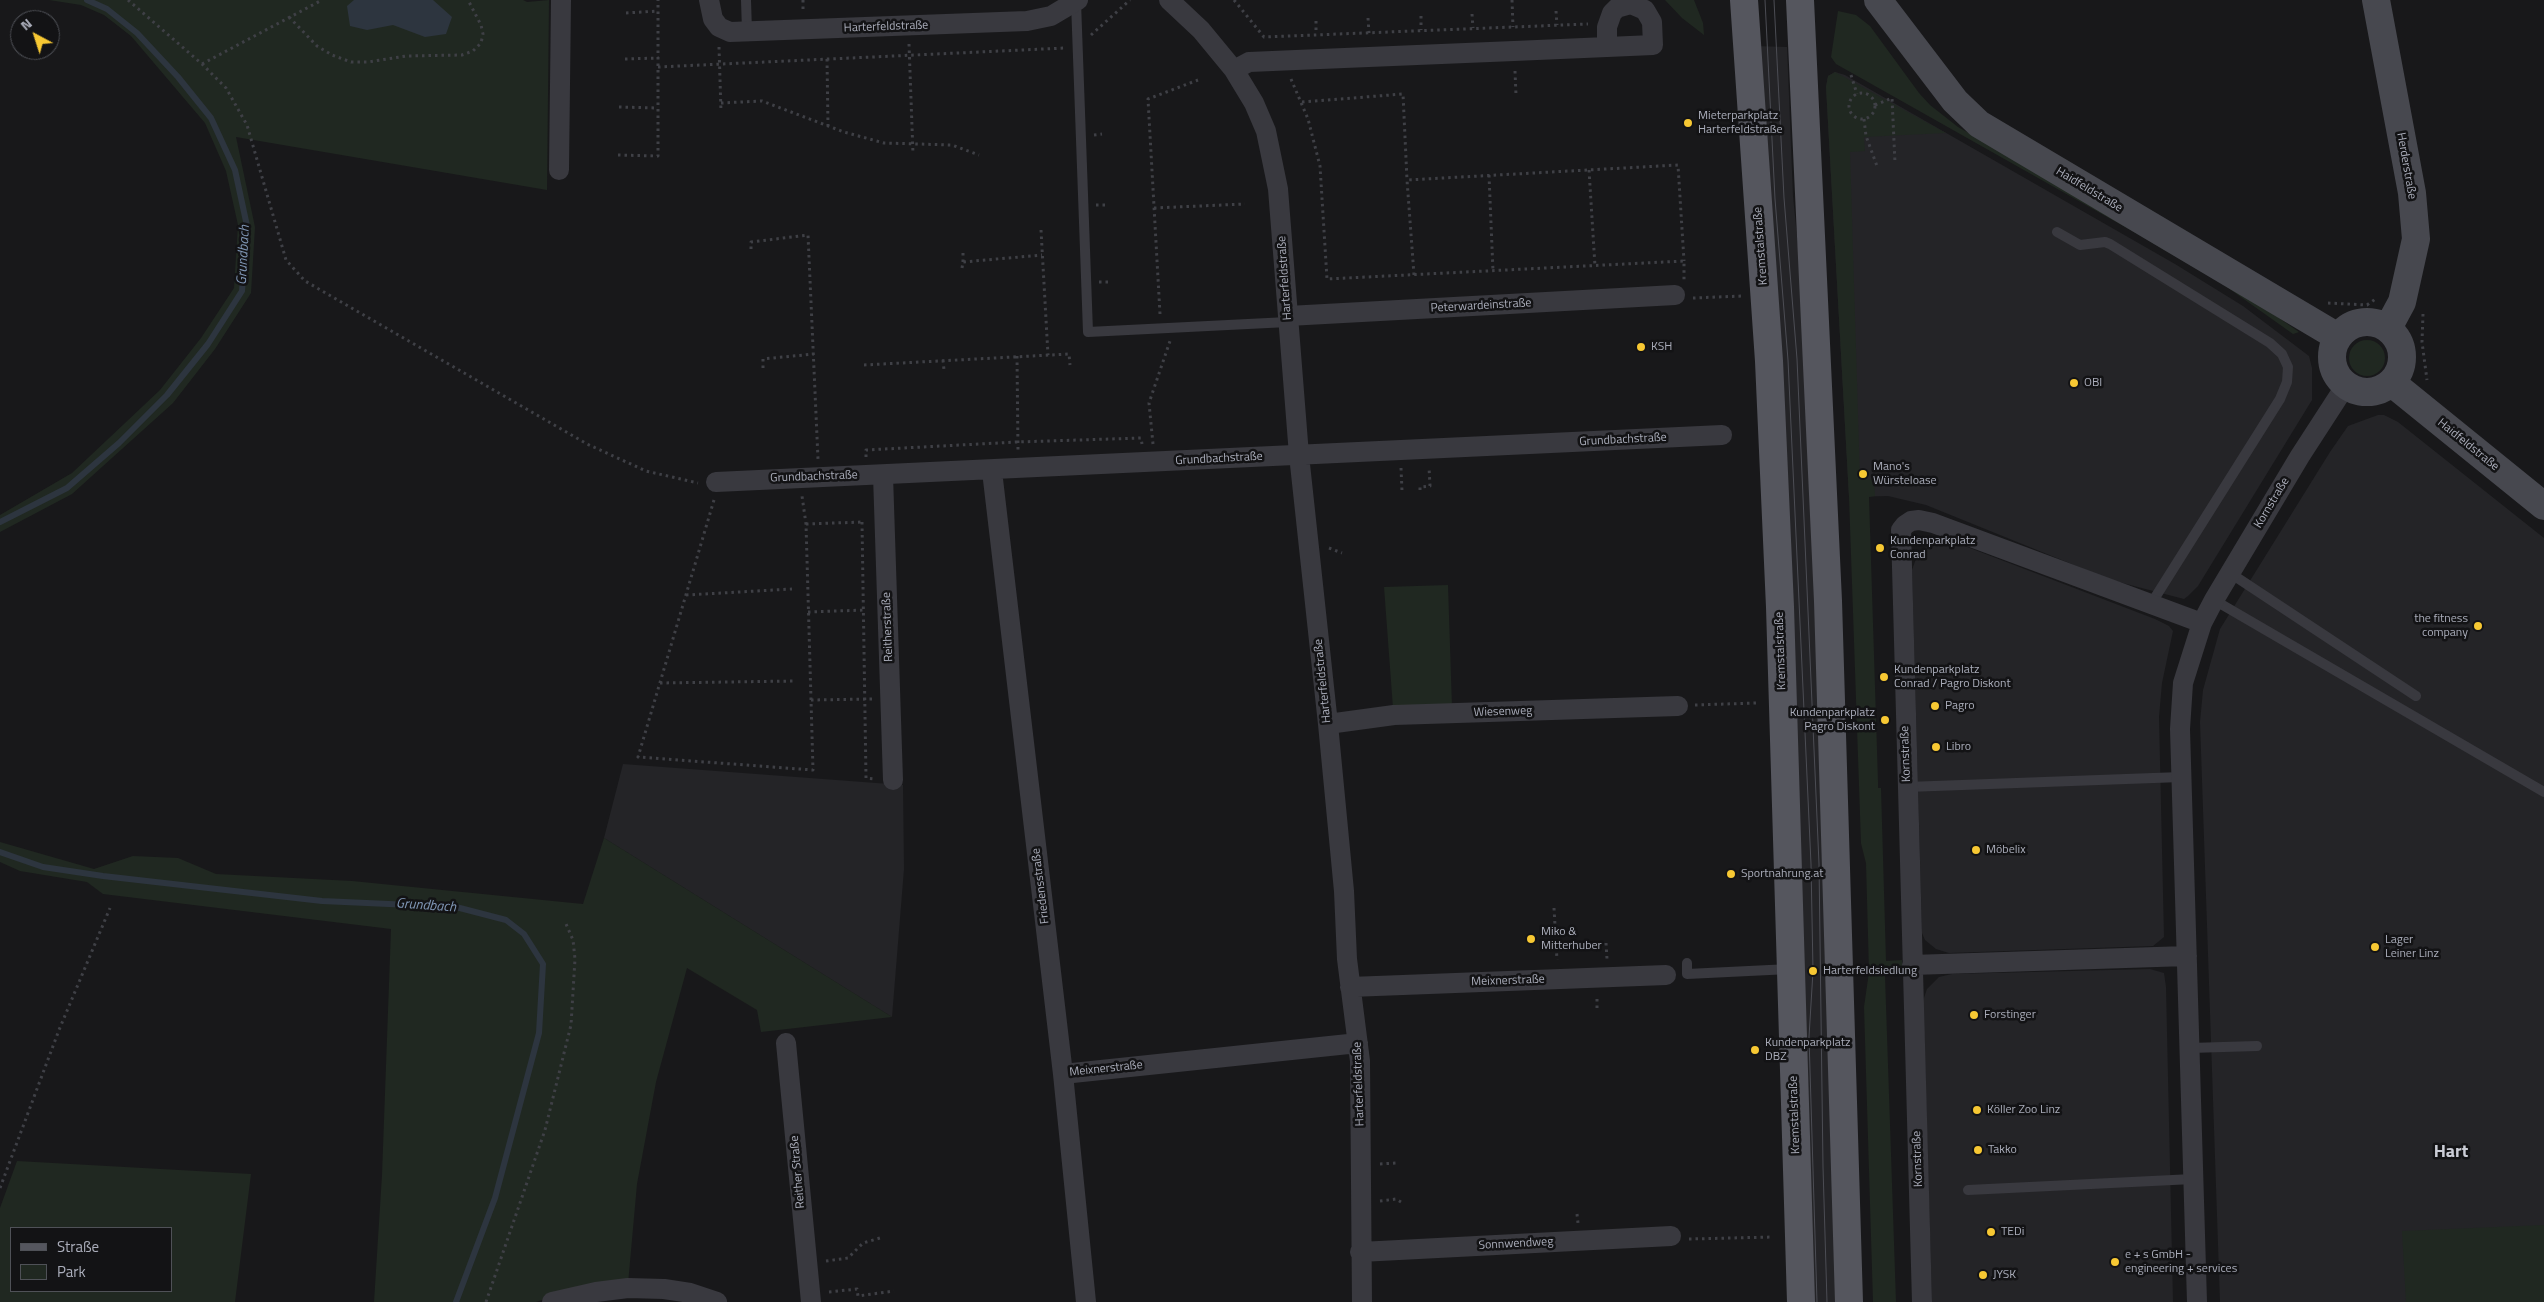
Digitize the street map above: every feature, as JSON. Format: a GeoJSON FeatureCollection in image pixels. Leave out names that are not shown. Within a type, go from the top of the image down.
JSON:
{"type":"FeatureCollection","features":[{"type":"Feature","properties":{"kind":"main road","name":"Kremstalstraße"},"geometry":{"type":"LineString","coordinates":[[1744,0],[1770,361],[1780,607],[1801,1302]]}},
{"type":"Feature","properties":{"kind":"main road"},"geometry":{"type":"LineString","coordinates":[[1800,0],[1828,602],[1849,1302]]}},
{"type":"Feature","properties":{"kind":"street"},"geometry":{"type":"LineString","coordinates":[[559,170],[560,0]]}},
{"type":"Feature","properties":{"kind":"street"},"geometry":{"type":"LineString","coordinates":[[709,0],[713,19],[719,27]]}},
{"type":"Feature","properties":{"kind":"street","name":"Harterfeldstraße"},"geometry":{"type":"LineString","coordinates":[[1169,0],[1201,30],[1234,70],[1254,103],[1266,131],[1278,189],[1299,455],[1328,724],[1350,988],[1358,1043],[1360,1070],[1360,1252],[1362,1302]]}},
{"type":"Feature","properties":{"kind":"street","name":"Haidfeldstraße"},"geometry":{"type":"LineString","coordinates":[[1878,0],[1954,101],[1979,124],[2338,337]]}},
{"type":"Feature","properties":{"kind":"street","name":"Herderstraße"},"geometry":{"type":"LineString","coordinates":[[2376,0],[2415,217],[2416,239],[2402,302],[2388,328]]}},
{"type":"Feature","properties":{"kind":"street","name":"Harterfeldstraße"},"geometry":{"type":"LineString","coordinates":[[719,27],[730,32],[747,32],[1027,21],[1051,16],[1077,1]]}},
{"type":"Feature","properties":{"kind":"street"},"geometry":{"type":"LineString","coordinates":[[1234,70],[1249,62],[1607,47]]}},
{"type":"Feature","properties":{"kind":"street","name":"Peterwardeinstraße"},"geometry":{"type":"LineString","coordinates":[[1288,319],[1682,294]]}},
{"type":"Feature","properties":{"kind":"street"},"geometry":{"type":"LineString","coordinates":[[2360,323],[2376,323],[2388,328],[2396,337],[2402,349],[2403,359],[2399,372],[2392,383],[2379,390],[2369,392],[2356,390],[2346,385],[2338,377],[2333,363],[2333,350],[2338,337],[2348,328],[2360,323]]}},
{"type":"Feature","properties":{"kind":"street","name":"Haidfeldstraße"},"geometry":{"type":"LineString","coordinates":[[2392,383],[2544,506]]}},
{"type":"Feature","properties":{"kind":"street","name":"Kornstraße"},"geometry":{"type":"LineString","coordinates":[[2197,1302],[2181,777],[2180,705],[2183,682],[2202,623],[2214,600],[2300,456],[2346,385]]}},
{"type":"Feature","properties":{"kind":"street","name":"Grundbachstraße"},"geometry":{"type":"LineString","coordinates":[[716,482],[992,471],[1722,435]]}},
{"type":"Feature","properties":{"kind":"street","name":"Friedensstraße"},"geometry":{"type":"LineString","coordinates":[[992,471],[1063,1074],[1086,1302]]}},
{"type":"Feature","properties":{"kind":"street","name":"Reitherstraße"},"geometry":{"type":"LineString","coordinates":[[875,475],[885,521],[893,780]]}},
{"type":"Feature","properties":{"kind":"street","name":"Kornstraße"},"geometry":{"type":"LineString","coordinates":[[1922,1302],[1900,539],[1905,524],[1919,520],[1933,523],[2202,623]]}},
{"type":"Feature","properties":{"kind":"street","name":"Wiesenweg"},"geometry":{"type":"LineString","coordinates":[[1328,724],[1394,715],[1678,706]]}},
{"type":"Feature","properties":{"kind":"street"},"geometry":{"type":"LineString","coordinates":[[1912,966],[2187,956]]}},
{"type":"Feature","properties":{"kind":"street","name":"Meixnerstraße"},"geometry":{"type":"LineString","coordinates":[[1350,988],[1666,975]]}},
{"type":"Feature","properties":{"kind":"street","name":"Reither Straße"},"geometry":{"type":"LineString","coordinates":[[786,1043],[810,1298]]}},
{"type":"Feature","properties":{"kind":"street","name":"Meixnerstraße"},"geometry":{"type":"LineString","coordinates":[[1063,1074],[1358,1043]]}},
{"type":"Feature","properties":{"kind":"street","name":"Sonnwendweg"},"geometry":{"type":"LineString","coordinates":[[1360,1252],[1671,1236]]}},
{"type":"Feature","properties":{"kind":"street"},"geometry":{"type":"LineString","coordinates":[[552,1302],[596,1292],[628,1288],[664,1289],[690,1293],[717,1302]]}},
{"type":"Feature","properties":{"kind":"lane"},"geometry":{"type":"LineString","coordinates":[[746,0],[747,32]]}},
{"type":"Feature","properties":{"kind":"lane"},"geometry":{"type":"LineString","coordinates":[[1077,1],[1088,332],[1174,328],[1288,319]]}},
{"type":"Feature","properties":{"kind":"lane"},"geometry":{"type":"LineString","coordinates":[[2057,232],[2080,245],[2105,242],[2110,244],[2270,343],[2282,354],[2288,367],[2287,382],[2280,399],[2151,604]]}},
{"type":"Feature","properties":{"kind":"lane"},"geometry":{"type":"LineString","coordinates":[[2230,572],[2416,696]]}},
{"type":"Feature","properties":{"kind":"lane"},"geometry":{"type":"LineString","coordinates":[[2214,600],[2544,792]]}},
{"type":"Feature","properties":{"kind":"lane"},"geometry":{"type":"LineString","coordinates":[[1907,787],[2181,777]]}},
{"type":"Feature","properties":{"kind":"lane"},"geometry":{"type":"LineString","coordinates":[[1687,963],[1687,974],[1791,969]]}},
{"type":"Feature","properties":{"kind":"lane"},"geometry":{"type":"LineString","coordinates":[[2190,1048],[2257,1046]]}},
{"type":"Feature","properties":{"kind":"lane"},"geometry":{"type":"LineString","coordinates":[[1968,1190],[2193,1179]]}},
{"type":"Feature","properties":{"kind":"path"},"geometry":{"type":"LineString","coordinates":[[128,0],[202,64],[226,88],[248,125],[286,260],[305,281],[587,444],[646,471],[695,483],[716,482],[715,498],[638,757],[813,770],[806,524],[810,477],[814,354],[808,235],[752,242],[751,250]]}},
{"type":"Feature","properties":{"kind":"path"},"geometry":{"type":"LineString","coordinates":[[202,64],[322,0]]}},
{"type":"Feature","properties":{"kind":"path"},"geometry":{"type":"LineString","coordinates":[[289,17],[317,46],[332,55],[351,62],[368,62],[406,56],[455,56],[473,51],[481,43],[483,34],[481,25],[468,0]]}},
{"type":"Feature","properties":{"kind":"path"},"geometry":{"type":"LineString","coordinates":[[618,155],[658,156],[658,0]]}},
{"type":"Feature","properties":{"kind":"path"},"geometry":{"type":"LineString","coordinates":[[658,67],[1078,47],[1130,0]]}},
{"type":"Feature","properties":{"kind":"path"},"geometry":{"type":"LineString","coordinates":[[1234,0],[1264,37],[1280,61],[1302,102],[1320,166],[1327,279],[1684,261]]}},
{"type":"Feature","properties":{"kind":"path"},"geometry":{"type":"LineString","coordinates":[[1556,11],[1557,25]]}},
{"type":"Feature","properties":{"kind":"path"},"geometry":{"type":"LineString","coordinates":[[626,13],[658,12]]}},
{"type":"Feature","properties":{"kind":"path"},"geometry":{"type":"LineString","coordinates":[[1472,14],[1473,28]]}},
{"type":"Feature","properties":{"kind":"path"},"geometry":{"type":"LineString","coordinates":[[1421,16],[1421,30]]}},
{"type":"Feature","properties":{"kind":"path"},"geometry":{"type":"LineString","coordinates":[[1368,18],[1369,32]]}},
{"type":"Feature","properties":{"kind":"path"},"geometry":{"type":"LineString","coordinates":[[1316,21],[1316,34]]}},
{"type":"Feature","properties":{"kind":"path"},"geometry":{"type":"LineString","coordinates":[[1264,37],[1595,24]]}},
{"type":"Feature","properties":{"kind":"path"},"geometry":{"type":"LineString","coordinates":[[908,26],[913,154]]}},
{"type":"Feature","properties":{"kind":"path"},"geometry":{"type":"LineString","coordinates":[[719,27],[721,112]]}},
{"type":"Feature","properties":{"kind":"path"},"geometry":{"type":"LineString","coordinates":[[625,59],[658,58]]}},
{"type":"Feature","properties":{"kind":"path"},"geometry":{"type":"LineString","coordinates":[[827,59],[828,126]]}},
{"type":"Feature","properties":{"kind":"path"},"geometry":{"type":"LineString","coordinates":[[1851,74],[1857,94]]}},
{"type":"Feature","properties":{"kind":"path"},"geometry":{"type":"LineString","coordinates":[[1161,328],[1148,99],[1198,80]]}},
{"type":"Feature","properties":{"kind":"path"},"geometry":{"type":"LineString","coordinates":[[1302,102],[1403,94],[1414,275]]}},
{"type":"Feature","properties":{"kind":"path"},"geometry":{"type":"LineString","coordinates":[[1857,94],[1869,95],[1875,105],[1873,113],[1864,119],[1855,117],[1849,108],[1849,102],[1857,94]]}},
{"type":"Feature","properties":{"kind":"path"},"geometry":{"type":"LineString","coordinates":[[1875,105],[1892,98],[1894,163]]}},
{"type":"Feature","properties":{"kind":"path"},"geometry":{"type":"LineString","coordinates":[[721,103],[762,101],[828,126],[884,143],[952,145],[979,155]]}},
{"type":"Feature","properties":{"kind":"path"},"geometry":{"type":"LineString","coordinates":[[619,107],[658,108]]}},
{"type":"Feature","properties":{"kind":"path"},"geometry":{"type":"LineString","coordinates":[[1864,119],[1866,136],[1877,166]]}},
{"type":"Feature","properties":{"kind":"path"},"geometry":{"type":"LineString","coordinates":[[1407,180],[1678,165],[1684,261],[1682,294],[1742,296]]}},
{"type":"Feature","properties":{"kind":"path"},"geometry":{"type":"LineString","coordinates":[[1589,170],[1595,266]]}},
{"type":"Feature","properties":{"kind":"path"},"geometry":{"type":"LineString","coordinates":[[1488,175],[1493,271]]}},
{"type":"Feature","properties":{"kind":"path"},"geometry":{"type":"LineString","coordinates":[[1154,208],[1245,204]]}},
{"type":"Feature","properties":{"kind":"path"},"geometry":{"type":"LineString","coordinates":[[1041,230],[1048,355]]}},
{"type":"Feature","properties":{"kind":"path"},"geometry":{"type":"LineString","coordinates":[[962,251],[962,268]]}},
{"type":"Feature","properties":{"kind":"path"},"geometry":{"type":"LineString","coordinates":[[962,262],[1042,255]]}},
{"type":"Feature","properties":{"kind":"path"},"geometry":{"type":"LineString","coordinates":[[2327,303],[2366,305],[2384,291],[2422,313],[2422,342],[2428,386],[2414,402]]}},
{"type":"Feature","properties":{"kind":"path"},"geometry":{"type":"LineString","coordinates":[[1149,462],[1149,404],[1174,328]]}},
{"type":"Feature","properties":{"kind":"path"},"geometry":{"type":"LineString","coordinates":[[762,368],[763,359],[814,354]]}},
{"type":"Feature","properties":{"kind":"path"},"geometry":{"type":"LineString","coordinates":[[864,365],[1069,354],[1070,365]]}},
{"type":"Feature","properties":{"kind":"path"},"geometry":{"type":"LineString","coordinates":[[1016,356],[1018,469]]}},
{"type":"Feature","properties":{"kind":"path"},"geometry":{"type":"LineString","coordinates":[[943,360],[944,370]]}},
{"type":"Feature","properties":{"kind":"path"},"geometry":{"type":"LineString","coordinates":[[875,475],[866,450],[1141,438],[1149,462]]}},
{"type":"Feature","properties":{"kind":"path"},"geometry":{"type":"LineString","coordinates":[[1420,490],[1420,486],[1430,486],[1428,449]]}},
{"type":"Feature","properties":{"kind":"path"},"geometry":{"type":"LineString","coordinates":[[806,524],[885,521]]}},
{"type":"Feature","properties":{"kind":"path"},"geometry":{"type":"LineString","coordinates":[[862,522],[866,778],[893,780]]}},
{"type":"Feature","properties":{"kind":"path"},"geometry":{"type":"LineString","coordinates":[[686,595],[792,589]]}},
{"type":"Feature","properties":{"kind":"path"},"geometry":{"type":"LineString","coordinates":[[808,612],[888,609]]}},
{"type":"Feature","properties":{"kind":"path"},"geometry":{"type":"LineString","coordinates":[[660,683],[794,681]]}},
{"type":"Feature","properties":{"kind":"path"},"geometry":{"type":"LineString","coordinates":[[811,700],[890,698]]}},
{"type":"Feature","properties":{"kind":"path"},"geometry":{"type":"LineString","coordinates":[[1678,706],[1757,703]]}},
{"type":"Feature","properties":{"kind":"path"},"geometry":{"type":"LineString","coordinates":[[0,1188],[60,1030],[110,908]]}},
{"type":"Feature","properties":{"kind":"path"},"geometry":{"type":"LineString","coordinates":[[1554,908],[1558,979]]}},
{"type":"Feature","properties":{"kind":"path"},"geometry":{"type":"LineString","coordinates":[[486,1302],[545,1130],[571,1025],[575,959],[573,940],[566,924]]}},
{"type":"Feature","properties":{"kind":"path"},"geometry":{"type":"LineString","coordinates":[[1864,968],[1912,966]]}},
{"type":"Feature","properties":{"kind":"path"},"geometry":{"type":"LineString","coordinates":[[1671,1236],[1683,1239],[1773,1237]]}},
{"type":"Feature","properties":{"kind":"path"},"geometry":{"type":"LineString","coordinates":[[806,1253],[823,1251],[823,1262],[848,1258],[863,1243],[880,1238]]}},
{"type":"Feature","properties":{"kind":"path"},"geometry":{"type":"LineString","coordinates":[[810,1298],[857,1289],[858,1296],[894,1291]]}},
{"type":"Feature","properties":{"kind":"shaded area"},"geometry":{"type":"Polygon","coordinates":[[[354,0],[433,0],[452,17],[446,34],[425,37],[393,25],[367,30],[350,26],[347,6],[354,0]]]}},
{"type":"Feature","properties":{"kind":"shaded area"},"geometry":{"type":"Polygon","coordinates":[[[1755,46],[1787,47],[1793,196],[1809,358],[1840,1302],[1809,1302],[1755,46]]]}},
{"type":"Feature","properties":{"kind":"shaded area"},"geometry":{"type":"Polygon","coordinates":[[[1835,72],[1845,75],[2175,264],[2243,306],[2309,356],[2312,368],[2312,400],[2198,586],[2184,599],[2111,580],[1926,505],[1888,496],[1849,497],[1826,87],[1828,76],[1835,72]]]}},
{"type":"Feature","properties":{"kind":"shaded area","name":"Lager Leiner Linz"},"geometry":{"type":"Polygon","coordinates":[[[2378,415],[2384,415],[2398,422],[2544,538],[2544,1302],[2220,1302],[2200,722],[2203,690],[2220,629],[2330,452],[2348,426],[2378,415]]]}},
{"type":"Feature","properties":{"kind":"shaded area"},"geometry":{"type":"Polygon","coordinates":[[[1949,540],[2155,619],[2169,626],[2173,631],[2162,683],[2159,717],[2164,937],[2153,946],[1949,953],[1936,949],[1925,940],[1922,933],[1912,570],[1917,556],[1927,546],[1949,540]]]}},
{"type":"Feature","properties":{"kind":"shaded area"},"geometry":{"type":"Polygon","coordinates":[[[623,764],[903,785],[904,869],[892,1017],[604,838],[623,764]]]}},
{"type":"Feature","properties":{"kind":"shaded area"},"geometry":{"type":"Polygon","coordinates":[[[2150,969],[2164,973],[2166,987],[2173,1302],[1932,1302],[1923,1001],[1927,989],[1939,977],[1952,974],[2150,969]]]}},
{"type":"Feature","properties":{"kind":"green space"},"geometry":{"type":"Polygon","coordinates":[[[49,0],[523,0],[527,2],[549,0],[547,190],[236,137],[255,227],[251,293],[215,349],[173,403],[72,494],[0,532],[0,515],[72,473],[160,390],[201,338],[234,288],[238,225],[226,171],[205,123],[131,36],[104,15],[81,5],[49,0]]]}},
{"type":"Feature","properties":{"kind":"green space"},"geometry":{"type":"Polygon","coordinates":[[[1665,0],[1694,0],[1703,23],[1704,35],[1682,18],[1665,0]]]}},
{"type":"Feature","properties":{"kind":"green space"},"geometry":{"type":"Polygon","coordinates":[[[1838,11],[1856,15],[1870,26],[1919,93],[1930,105],[1958,127],[2135,226],[2226,281],[2299,332],[2293,334],[2224,285],[1836,64],[1831,57],[1838,11]]]}},
{"type":"Feature","properties":{"kind":"green space"},"geometry":{"type":"Polygon","coordinates":[[[1835,72],[1946,133],[1864,137],[1865,151],[1850,152],[1860,480],[1874,479],[1875,496],[1869,497],[1878,788],[1881,788],[1886,961],[1902,960],[1902,975],[1885,976],[1896,1302],[1873,1302],[1864,1007],[1869,972],[1866,863],[1861,843],[1849,497],[1826,87],[1828,76],[1835,72]]]}},
{"type":"Feature","properties":{"kind":"green space"},"geometry":{"type":"Polygon","coordinates":[[[2367,340],[2374,341],[2380,345],[2384,351],[2384,365],[2380,371],[2374,375],[2367,376],[2360,375],[2354,371],[2350,365],[2349,358],[2350,351],[2354,345],[2360,341],[2367,340]]]}},
{"type":"Feature","properties":{"kind":"green space"},"geometry":{"type":"Polygon","coordinates":[[[1448,585],[1452,707],[1393,708],[1384,587],[1448,585]]]}},
{"type":"Feature","properties":{"kind":"green space"},"geometry":{"type":"Polygon","coordinates":[[[604,838],[892,1017],[761,1032],[757,1010],[687,968],[656,1082],[637,1184],[628,1284],[563,1293],[536,1302],[374,1302],[382,1175],[391,929],[103,894],[87,882],[20,871],[0,862],[0,842],[94,869],[133,856],[178,858],[216,874],[352,881],[583,904],[604,838]]]}},
{"type":"Feature","properties":{"kind":"green space"},"geometry":{"type":"Polygon","coordinates":[[[17,1161],[251,1174],[235,1302],[0,1302],[0,1208],[17,1161]]]}},
{"type":"Feature","properties":{"kind":"green space"},"geometry":{"type":"Polygon","coordinates":[[[2544,1225],[2544,1302],[2406,1302],[2402,1231],[2544,1225]]]}},
{"type":"Feature","properties":{"kind":"waterway","name":"Grundbach"},"geometry":{"type":"LineString","coordinates":[[0,522],[67,488],[119,443],[167,395],[208,344],[242,291],[247,226],[235,170],[211,118],[178,77],[137,33],[107,9],[87,0]]}},
{"type":"Feature","properties":{"kind":"waterway","name":"Grundbach"},"geometry":{"type":"LineString","coordinates":[[0,852],[43,867],[103,876],[322,901],[456,907],[506,920],[524,934],[543,964],[539,1033],[495,1198],[456,1302]]}},
{"type":"Feature","properties":{"kind":"tram line"},"geometry":{"type":"LineString","coordinates":[[1765,0],[1775,199],[1788,360],[1811,864],[1813,971],[1809,1037],[1817,1302]]}},
{"type":"Feature","properties":{"kind":"tram line"},"geometry":{"type":"LineString","coordinates":[[1774,0],[1784,198],[1797,359],[1819,864],[1823,1167],[1827,1302]]}},
{"type":"Feature","properties":{"kind":"place","name":"Mieterparkplatz Harterfeldstraße"},"geometry":{"type":"Point","coordinates":[1688,123]}},
{"type":"Feature","properties":{"kind":"place","name":"KSH"},"geometry":{"type":"Point","coordinates":[1641,347]}},
{"type":"Feature","properties":{"kind":"place","name":"OBI"},"geometry":{"type":"Point","coordinates":[2074,383]}},
{"type":"Feature","properties":{"kind":"place","name":"Mano's Würsteloase"},"geometry":{"type":"Point","coordinates":[1863,474]}},
{"type":"Feature","properties":{"kind":"place","name":"Kundenparkplatz Conrad"},"geometry":{"type":"Point","coordinates":[1880,548]}},
{"type":"Feature","properties":{"kind":"place","name":"the fitness company"},"geometry":{"type":"Point","coordinates":[2478,626]}},
{"type":"Feature","properties":{"kind":"place","name":"Kundenparkplatz Conrad / Pagro Diskont"},"geometry":{"type":"Point","coordinates":[1884,677]}},
{"type":"Feature","properties":{"kind":"place","name":"Pagro"},"geometry":{"type":"Point","coordinates":[1935,706]}},
{"type":"Feature","properties":{"kind":"place","name":"Kundenparkplatz Pagro Diskont"},"geometry":{"type":"Point","coordinates":[1885,720]}},
{"type":"Feature","properties":{"kind":"place","name":"Libro"},"geometry":{"type":"Point","coordinates":[1936,747]}},
{"type":"Feature","properties":{"kind":"place","name":"Möbelix"},"geometry":{"type":"Point","coordinates":[1976,850]}},
{"type":"Feature","properties":{"kind":"place","name":"Sportnahrung.at"},"geometry":{"type":"Point","coordinates":[1731,874]}},
{"type":"Feature","properties":{"kind":"place","name":"Miko & Mitterhuber"},"geometry":{"type":"Point","coordinates":[1531,939]}},
{"type":"Feature","properties":{"kind":"place","name":"Lager Leiner Linz"},"geometry":{"type":"Point","coordinates":[2375,947]}},
{"type":"Feature","properties":{"kind":"place","name":"Harterfeldsiedlung"},"geometry":{"type":"Point","coordinates":[1813,971]}},
{"type":"Feature","properties":{"kind":"place","name":"Forstinger"},"geometry":{"type":"Point","coordinates":[1974,1015]}},
{"type":"Feature","properties":{"kind":"place","name":"Kundenparkplatz DBZ"},"geometry":{"type":"Point","coordinates":[1755,1050]}},
{"type":"Feature","properties":{"kind":"place","name":"Köller Zoo Linz"},"geometry":{"type":"Point","coordinates":[1977,1110]}},
{"type":"Feature","properties":{"kind":"place","name":"Takko"},"geometry":{"type":"Point","coordinates":[1978,1150]}},
{"type":"Feature","properties":{"kind":"place","name":"TEDi"},"geometry":{"type":"Point","coordinates":[1991,1232]}},
{"type":"Feature","properties":{"kind":"place","name":"e + s GmbH - engineering + services"},"geometry":{"type":"Point","coordinates":[2115,1262]}},
{"type":"Feature","properties":{"kind":"place","name":"JYSK"},"geometry":{"type":"Point","coordinates":[1983,1275]}},
{"type":"Feature","properties":{"kind":"district","name":"Hart"},"geometry":{"type":"Point","coordinates":[2451,1153]}}]}
